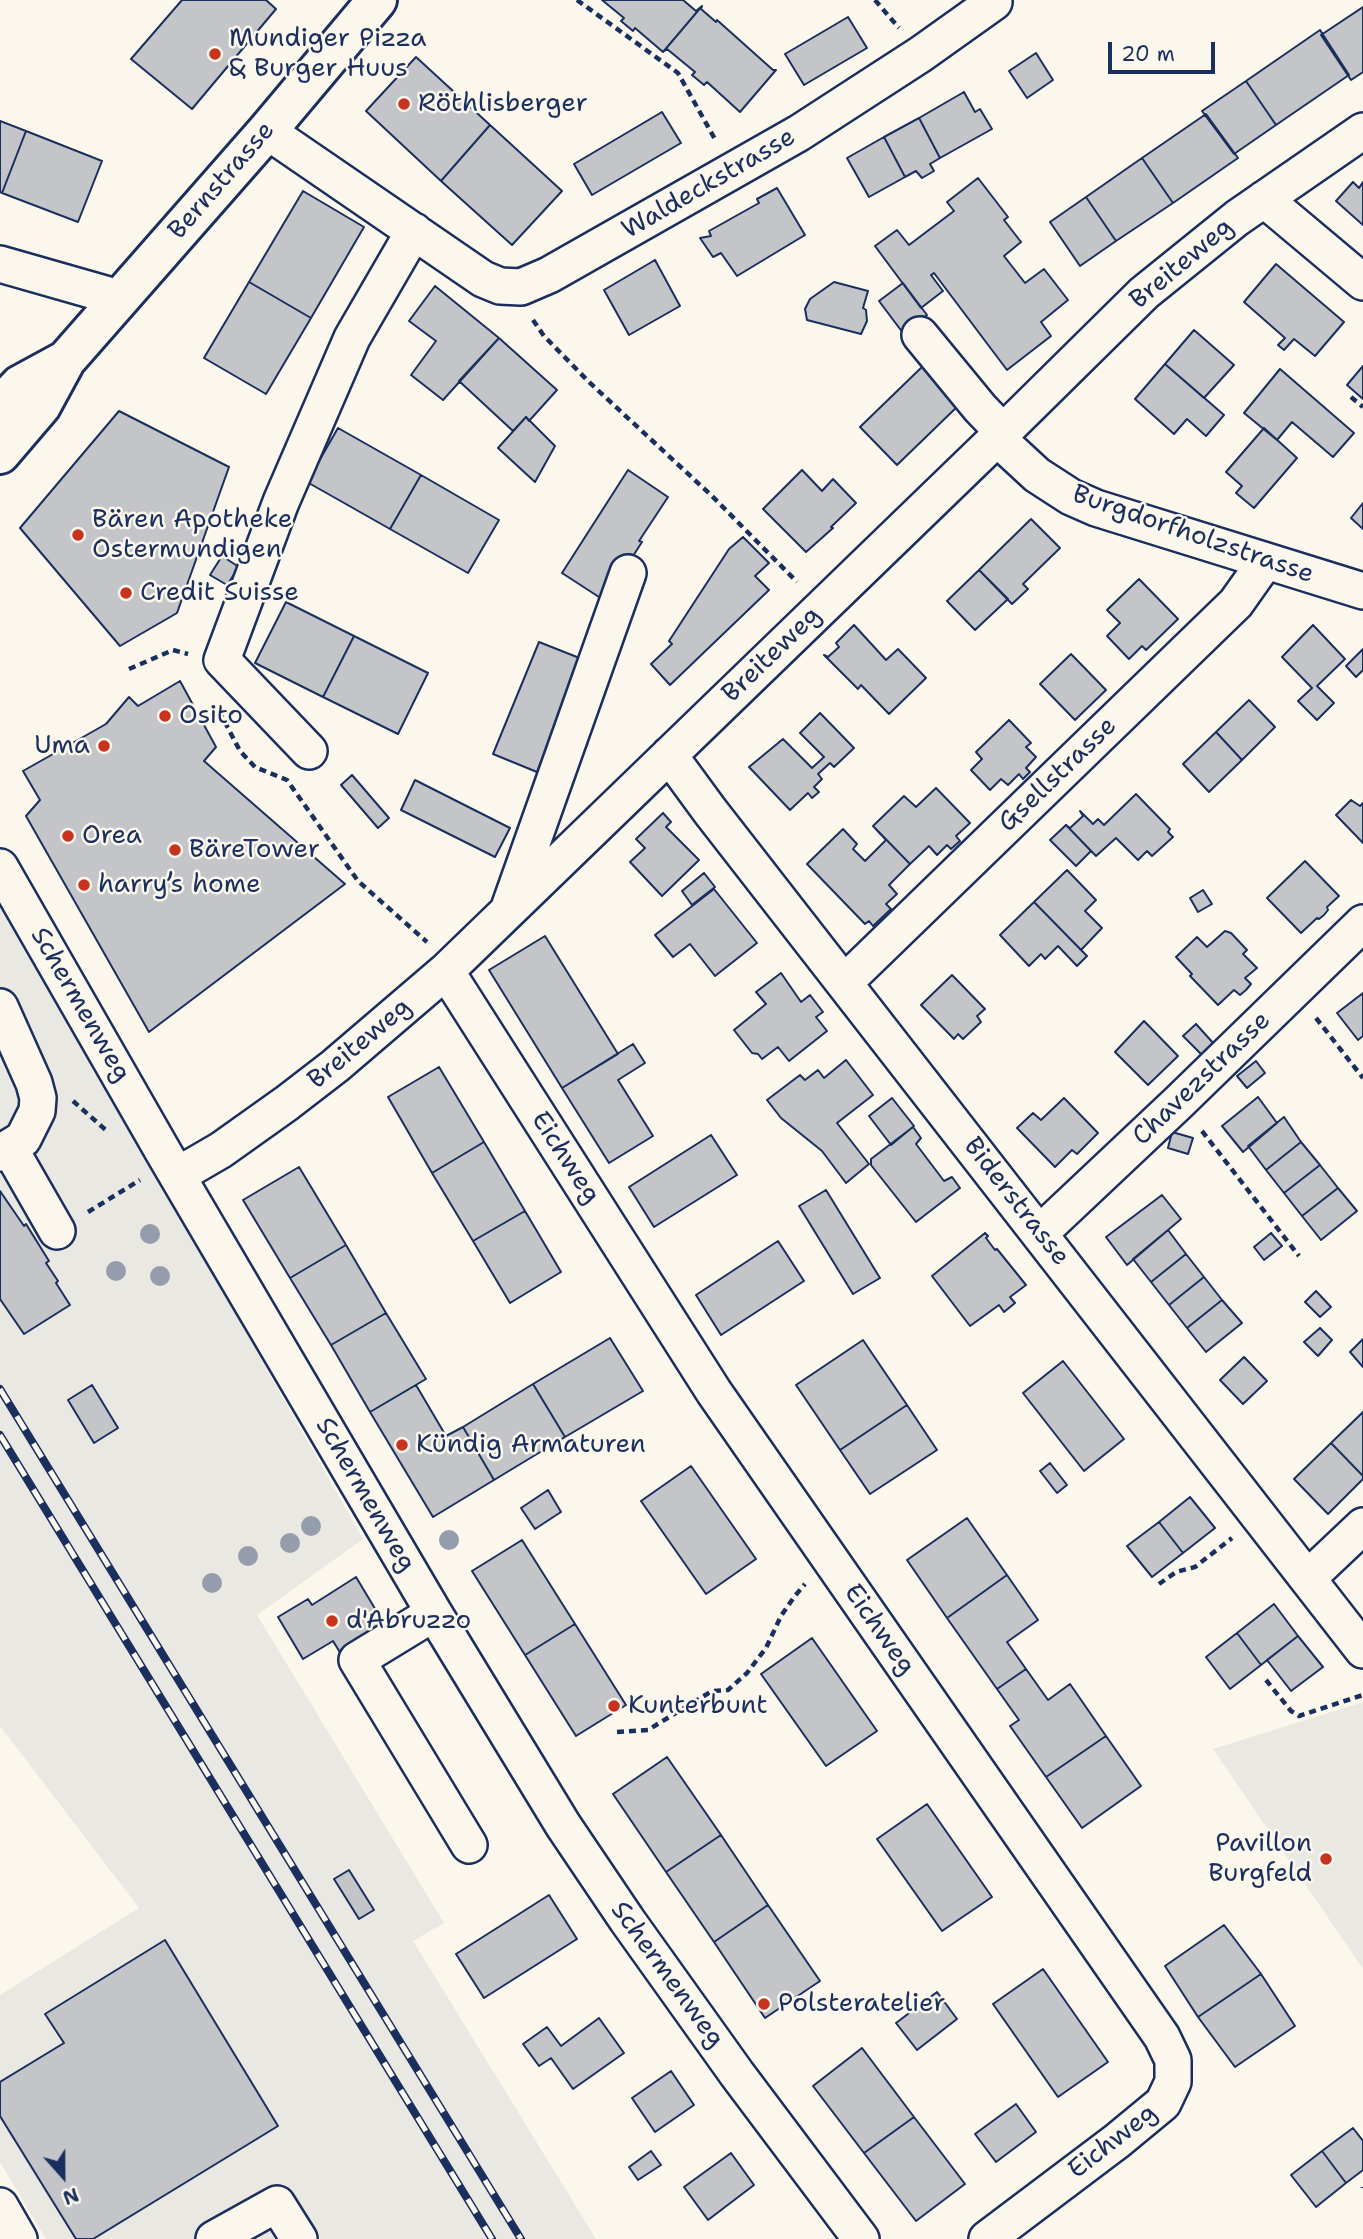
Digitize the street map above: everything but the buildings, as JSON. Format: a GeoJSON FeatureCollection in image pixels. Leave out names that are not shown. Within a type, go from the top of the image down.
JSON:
{"type":"FeatureCollection","features":[{"type":"Feature","properties":{"kind":"main road","name":"Bernstrasse"},"geometry":{"type":"LineString","coordinates":[[0,454],[41,406],[66,360],[267,131],[377,0]]}},
{"type":"Feature","properties":{"kind":"main road","name":"Bernstrasse"},"geometry":{"type":"LineString","coordinates":[[0,407],[20,385],[66,360]]}},
{"type":"Feature","properties":{"kind":"street"},"geometry":{"type":"LineString","coordinates":[[947,0],[947,34]]}},
{"type":"Feature","properties":{"kind":"street","name":"Waldeckstrasse"},"geometry":{"type":"LineString","coordinates":[[510,288],[531,284],[549,275],[734,171],[867,90],[994,2]]}},
{"type":"Feature","properties":{"kind":"street"},"geometry":{"type":"LineString","coordinates":[[267,131],[483,279],[510,288]]}},
{"type":"Feature","properties":{"kind":"street","name":"Breiteweg"},"geometry":{"type":"LineString","coordinates":[[161,1176],[221,1150],[287,1103],[335,1066],[452,965],[1144,293],[1191,253],[1264,199],[1363,131]]}},
{"type":"Feature","properties":{"kind":"street"},"geometry":{"type":"LineString","coordinates":[[1264,199],[1363,282]]}},
{"type":"Feature","properties":{"kind":"street"},"geometry":{"type":"LineString","coordinates":[[309,751],[222,660],[281,502],[352,338],[414,231]]}},
{"type":"Feature","properties":{"kind":"street"},"geometry":{"type":"LineString","coordinates":[[0,264],[119,299]]}},
{"type":"Feature","properties":{"kind":"street","name":"Burgdorfholzstrasse"},"geometry":{"type":"LineString","coordinates":[[920,335],[1000,435],[1037,475],[1071,497],[1096,508],[1363,591]]}},
{"type":"Feature","properties":{"kind":"street","name":"Gsellstrasse"},"geometry":{"type":"LineString","coordinates":[[845,982],[1236,603],[1265,562]]}},
{"type":"Feature","properties":{"kind":"street"},"geometry":{"type":"LineString","coordinates":[[508,912],[628,573]]}},
{"type":"Feature","properties":{"kind":"street","name":"Biderstrasse"},"geometry":{"type":"LineString","coordinates":[[669,755],[1363,1650]]}},
{"type":"Feature","properties":{"kind":"street","name":"Schermenweg"},"geometry":{"type":"LineString","coordinates":[[0,867],[161,1176],[597,1878],[737,2074],[861,2239]]}},
{"type":"Feature","properties":{"kind":"street","name":"Chavezstrasse"},"geometry":{"type":"LineString","coordinates":[[1040,1233],[1363,923]]}},
{"type":"Feature","properties":{"kind":"street","name":"Eichweg"},"geometry":{"type":"LineString","coordinates":[[452,965],[714,1392],[1162,2037],[1173,2060],[1172,2082],[1163,2103],[1118,2141],[987,2239]]}},
{"type":"Feature","properties":{"kind":"street"},"geometry":{"type":"LineString","coordinates":[[0,1007],[38,1098],[37,1111],[23,1139],[5,1151],[57,1231]]}},
{"type":"Feature","properties":{"kind":"street"},"geometry":{"type":"LineString","coordinates":[[1308,1578],[1363,1526]]}},
{"type":"Feature","properties":{"kind":"street"},"geometry":{"type":"LineString","coordinates":[[434,1613],[357,1660],[469,1845]]}},
{"type":"Feature","properties":{"kind":"street"},"geometry":{"type":"LineString","coordinates":[[214,2239],[277,2204],[299,2239]]}},
{"type":"Feature","properties":{"kind":"street"},"geometry":{"type":"LineString","coordinates":[[0,2206],[19,2239]]}},
{"type":"Feature","properties":{"kind":"path"},"geometry":{"type":"LineString","coordinates":[[577,0],[678,72],[734,171]]}},
{"type":"Feature","properties":{"kind":"path"},"geometry":{"type":"LineString","coordinates":[[510,288],[544,337],[712,496],[821,607]]}},
{"type":"Feature","properties":{"kind":"path"},"geometry":{"type":"LineString","coordinates":[[1351,397],[1363,407]]}},
{"type":"Feature","properties":{"kind":"path"},"geometry":{"type":"LineString","coordinates":[[129,669],[173,650],[188,654]]}},
{"type":"Feature","properties":{"kind":"path"},"geometry":{"type":"LineString","coordinates":[[214,703],[240,751],[255,766],[287,780],[358,881],[452,965]]}},
{"type":"Feature","properties":{"kind":"path"},"geometry":{"type":"LineString","coordinates":[[1294,989],[1363,1078]]}},
{"type":"Feature","properties":{"kind":"path"},"geometry":{"type":"LineString","coordinates":[[38,1098],[58,1094],[67,1096],[116,1138]]}},
{"type":"Feature","properties":{"kind":"path"},"geometry":{"type":"LineString","coordinates":[[1179,1102],[1299,1256]]}},
{"type":"Feature","properties":{"kind":"path"},"geometry":{"type":"LineString","coordinates":[[113,1196],[161,1176]]}},
{"type":"Feature","properties":{"kind":"path"},"geometry":{"type":"LineString","coordinates":[[1158,1584],[1176,1572],[1195,1567],[1225,1544]]}},
{"type":"Feature","properties":{"kind":"path"},"geometry":{"type":"LineString","coordinates":[[617,1732],[649,1730],[712,1691],[728,1690],[747,1673],[766,1648],[781,1616],[802,1587],[834,1564]]}},
{"type":"Feature","properties":{"kind":"path"},"geometry":{"type":"LineString","coordinates":[[1266,1680],[1299,1717],[1363,1695]]}},
{"type":"Feature","properties":{"kind":"shaded area"},"geometry":{"type":"Polygon","coordinates":[[[0,900],[363,1539],[257,1615],[444,1923],[413,1941],[596,2239],[46,2239],[0,2162],[0,1995],[139,1908],[0,1726],[0,900]]]}},
{"type":"Feature","properties":{"kind":"shaded area","name":"Pavillon Burgfeld"},"geometry":{"type":"Polygon","coordinates":[[[1363,1702],[1363,1969],[1213,1749],[1363,1702]]]}},
{"type":"Feature","properties":{"kind":"railway"},"geometry":{"type":"LineString","coordinates":[[0,1389],[521,2239]]}},
{"type":"Feature","properties":{"kind":"railway"},"geometry":{"type":"LineString","coordinates":[[0,1435],[492,2239]]}},
{"type":"Feature","properties":{"kind":"place","name":"Mundiger Pizza & Burger Huus"},"geometry":{"type":"Point","coordinates":[215,54]}},
{"type":"Feature","properties":{"kind":"place","name":"Röthlisberger"},"geometry":{"type":"Point","coordinates":[404,104]}},
{"type":"Feature","properties":{"kind":"place","name":"Bären Apotheke Ostermundigen"},"geometry":{"type":"Point","coordinates":[78,535]}},
{"type":"Feature","properties":{"kind":"place","name":"Credit Suisse"},"geometry":{"type":"Point","coordinates":[126,593]}},
{"type":"Feature","properties":{"kind":"place","name":"Osito"},"geometry":{"type":"Point","coordinates":[165,716]}},
{"type":"Feature","properties":{"kind":"place","name":"Uma"},"geometry":{"type":"Point","coordinates":[104,746]}},
{"type":"Feature","properties":{"kind":"place","name":"Orea"},"geometry":{"type":"Point","coordinates":[68,836]}},
{"type":"Feature","properties":{"kind":"place","name":"BäreTower"},"geometry":{"type":"Point","coordinates":[175,850]}},
{"type":"Feature","properties":{"kind":"place","name":"harry’s home"},"geometry":{"type":"Point","coordinates":[84,885]}},
{"type":"Feature","properties":{"kind":"place","name":"Kündig Armaturen"},"geometry":{"type":"Point","coordinates":[402,1445]}},
{"type":"Feature","properties":{"kind":"place","name":"d'Abruzzo"},"geometry":{"type":"Point","coordinates":[332,1621]}},
{"type":"Feature","properties":{"kind":"place","name":"Kunterbunt"},"geometry":{"type":"Point","coordinates":[614,1706]}},
{"type":"Feature","properties":{"kind":"place","name":"Pavillon Burgfeld"},"geometry":{"type":"Point","coordinates":[1326,1859]}},
{"type":"Feature","properties":{"kind":"place","name":"Polsteratelier"},"geometry":{"type":"Point","coordinates":[764,2004]}}]}
